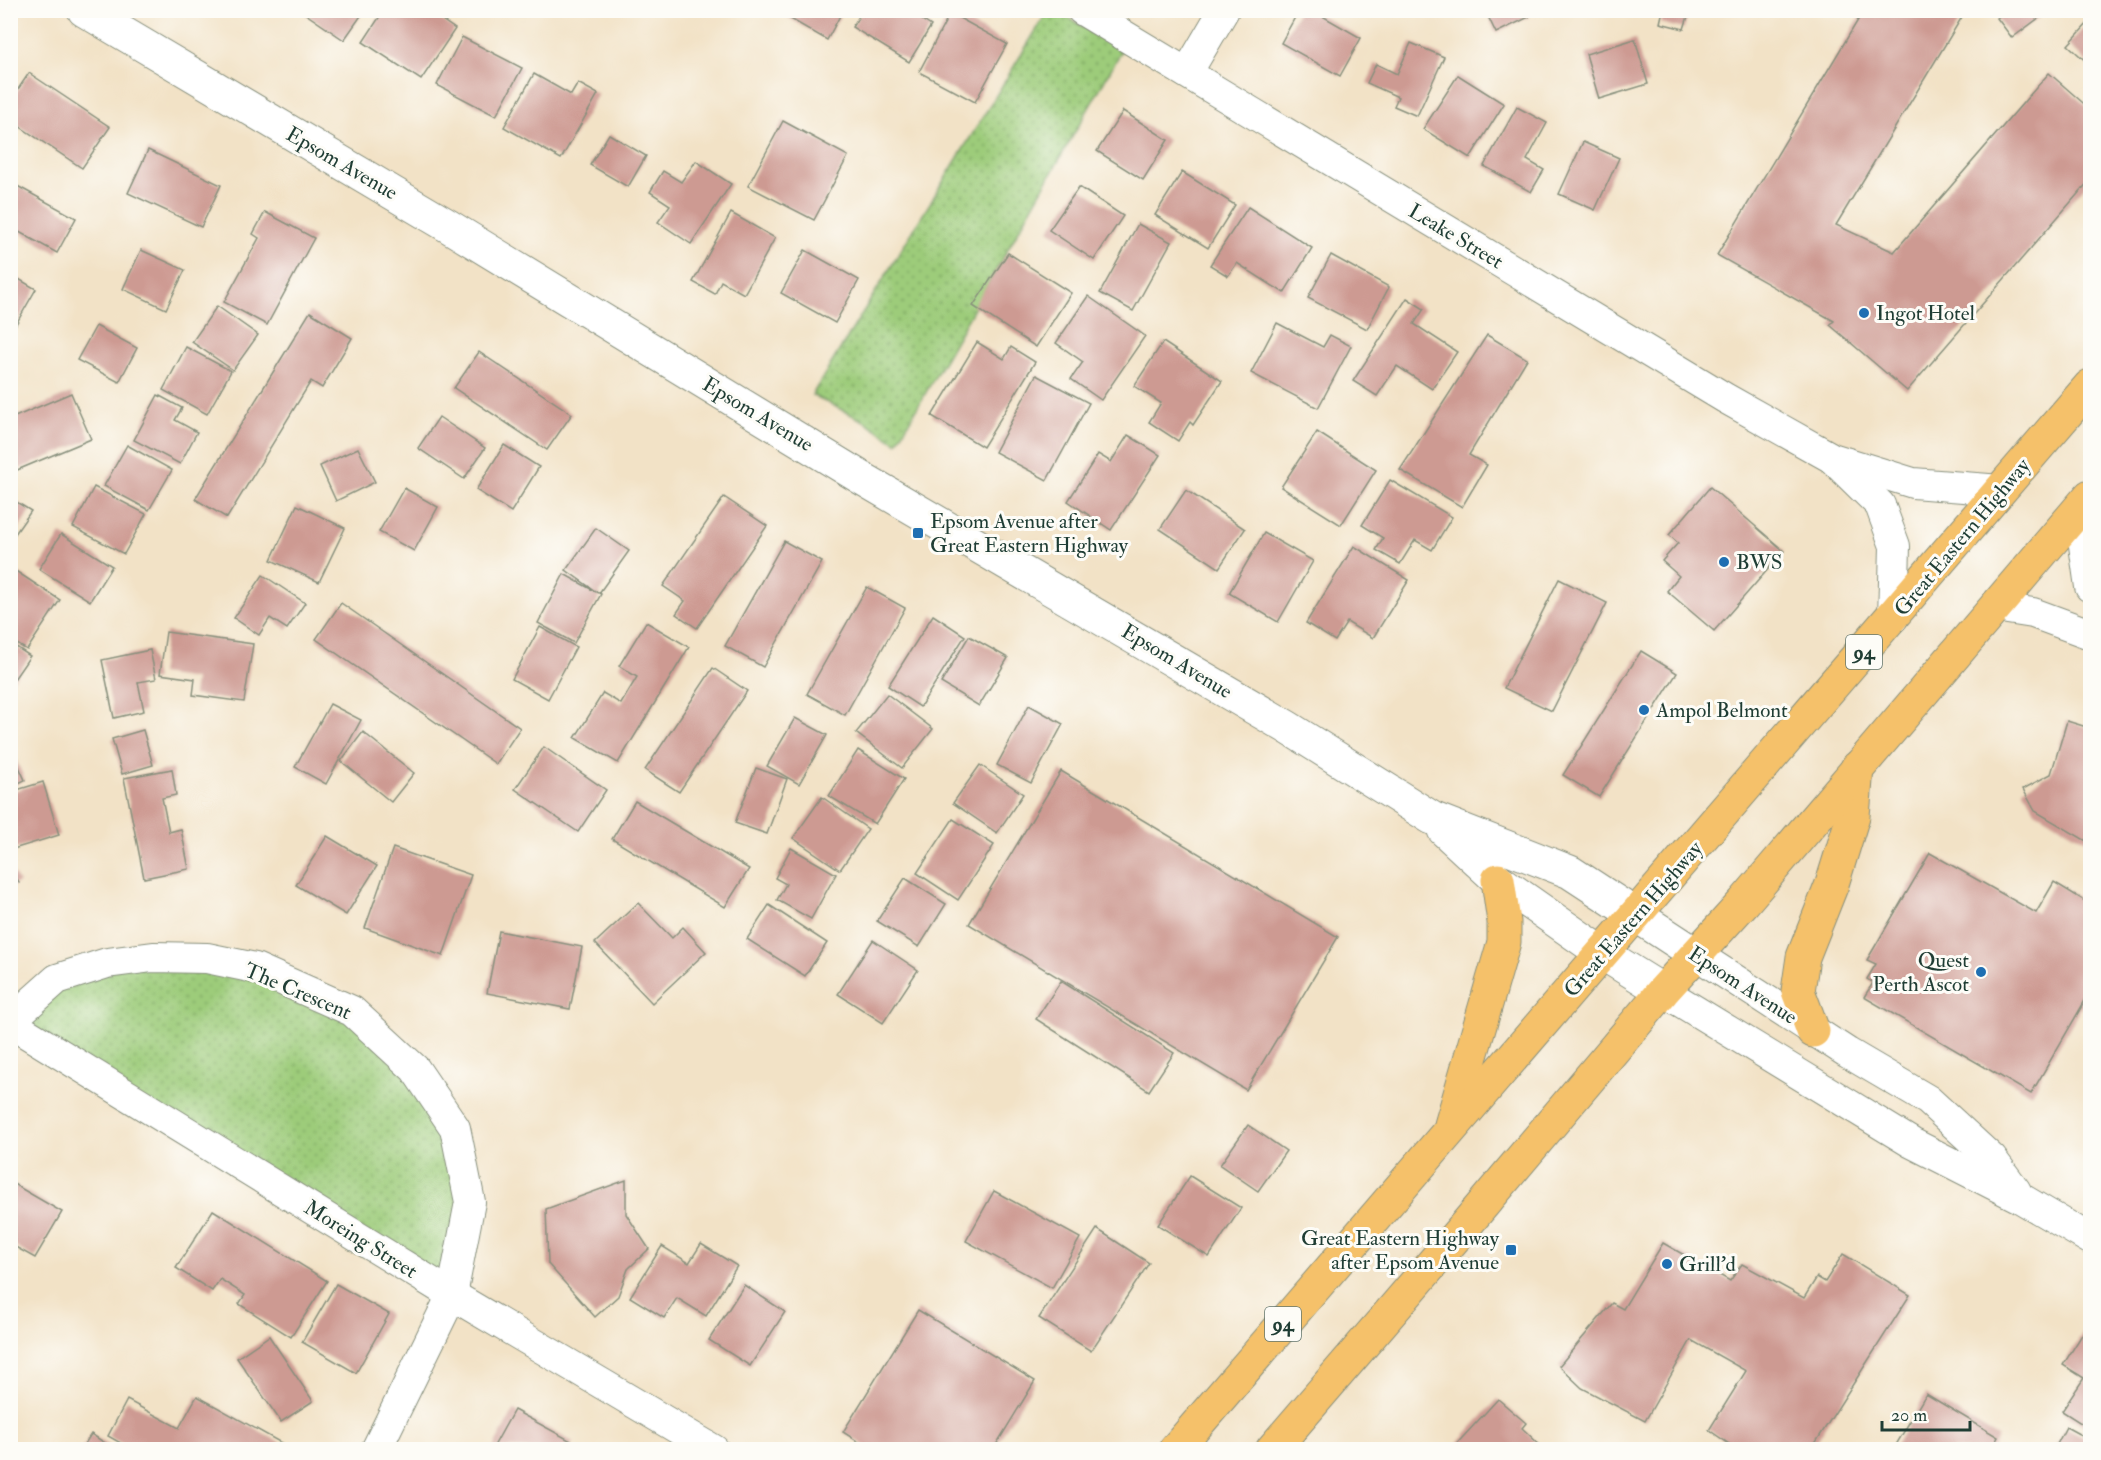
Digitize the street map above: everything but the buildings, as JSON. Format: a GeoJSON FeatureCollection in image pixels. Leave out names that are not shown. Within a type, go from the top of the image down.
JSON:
{"type":"FeatureCollection","features":[{"type":"Feature","properties":{"kind":"highway","name":"Great Eastern Highway"},"geometry":{"type":"LineString","coordinates":[[1174,1449],[1448,1135],[2091,386]]}},
{"type":"Feature","properties":{"kind":"highway"},"geometry":{"type":"LineString","coordinates":[[1272,1449],[1470,1221],[1662,991],[1697,955],[2085,503]]}},
{"type":"Feature","properties":{"kind":"highway"},"geometry":{"type":"LineString","coordinates":[[1813,1031],[1798,991],[1803,957],[1832,884],[1852,816],[1857,768]]}},
{"type":"Feature","properties":{"kind":"highway"},"geometry":{"type":"LineString","coordinates":[[1448,1135],[1503,942],[1504,922],[1498,880]]}},
{"type":"Feature","properties":{"kind":"street","name":"Epsom Avenue"},"geometry":{"type":"LineString","coordinates":[[84,10],[445,224],[865,480],[1287,727],[1432,818],[1570,872],[1813,1031],[1929,1100],[1992,1160],[2022,1199]]}},
{"type":"Feature","properties":{"kind":"street","name":"Leake Street"},"geometry":{"type":"LineString","coordinates":[[1082,10],[1725,398],[1832,458],[1913,483],[2001,490]]}},
{"type":"Feature","properties":{"kind":"street"},"geometry":{"type":"LineString","coordinates":[[1187,73],[1224,10]]}},
{"type":"Feature","properties":{"kind":"street","name":"Leake Street"},"geometry":{"type":"LineString","coordinates":[[1832,458],[1880,505],[1894,546],[1893,618]]}},
{"type":"Feature","properties":{"kind":"street"},"geometry":{"type":"LineString","coordinates":[[2085,503],[2091,586]]}},
{"type":"Feature","properties":{"kind":"street"},"geometry":{"type":"LineString","coordinates":[[1995,607],[2033,613],[2091,634]]}},
{"type":"Feature","properties":{"kind":"street","name":"Epsom Avenue"},"geometry":{"type":"LineString","coordinates":[[1432,818],[1498,880],[1602,953],[1912,1143],[2022,1199],[2091,1239]]}},
{"type":"Feature","properties":{"kind":"street","name":"The Crescent"},"geometry":{"type":"LineString","coordinates":[[10,1022],[57,979],[107,963],[153,957],[207,958],[255,968],[352,1011],[415,1069],[455,1128],[470,1202],[452,1295],[376,1449]]}},
{"type":"Feature","properties":{"kind":"street","name":"Moreing Street"},"geometry":{"type":"LineString","coordinates":[[10,1022],[452,1295],[714,1449]]}},
{"type":"Feature","properties":{"kind":"green space"},"geometry":{"type":"Polygon","coordinates":[[[1048,11],[1057,11],[1122,50],[897,443],[864,421],[812,395],[1048,11]]]}},
{"type":"Feature","properties":{"kind":"green space"},"geometry":{"type":"Polygon","coordinates":[[[153,957],[302,987],[415,1069],[470,1202],[452,1295],[11,1023],[57,979],[153,957]]]}},
{"type":"Feature","properties":{"kind":"place","name":"Ingot Hotel"},"geometry":{"type":"Point","coordinates":[1864,313]}},
{"type":"Feature","properties":{"kind":"place","name":"Epsom Avenue after Great Eastern Highway"},"geometry":{"type":"Point","coordinates":[918,533]}},
{"type":"Feature","properties":{"kind":"place","name":"BWS"},"geometry":{"type":"Point","coordinates":[1724,562]}},
{"type":"Feature","properties":{"kind":"place","name":"Ampol Belmont"},"geometry":{"type":"Point","coordinates":[1644,710]}},
{"type":"Feature","properties":{"kind":"place","name":"Quest Perth Ascot"},"geometry":{"type":"Point","coordinates":[1981,972]}},
{"type":"Feature","properties":{"kind":"place","name":"Great Eastern Highway after Epsom Avenue"},"geometry":{"type":"Point","coordinates":[1511,1250]}},
{"type":"Feature","properties":{"kind":"place","name":"Grill'd"},"geometry":{"type":"Point","coordinates":[1667,1264]}}]}
